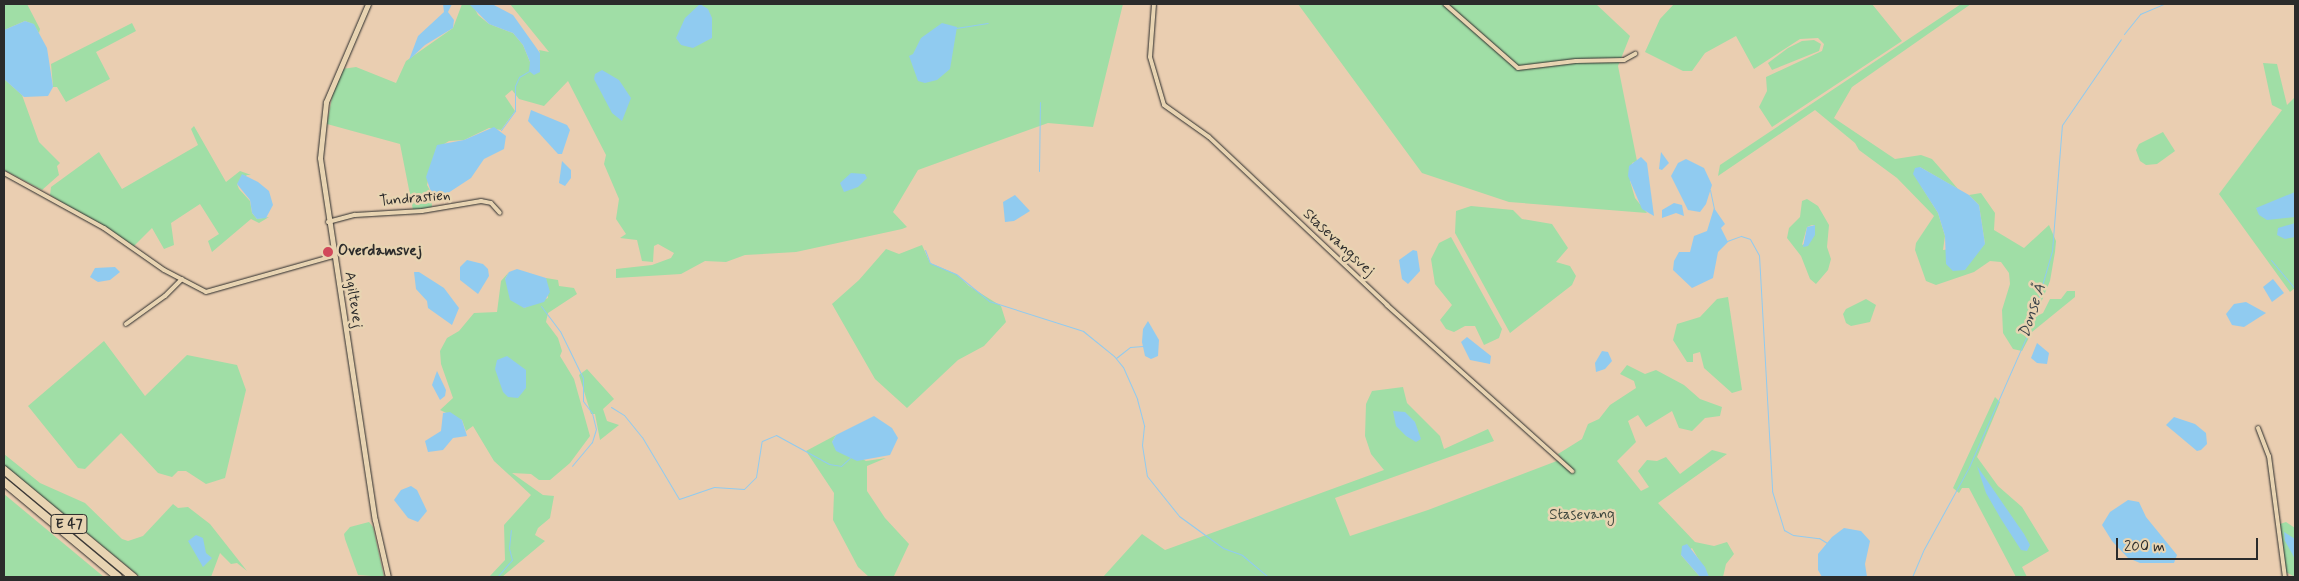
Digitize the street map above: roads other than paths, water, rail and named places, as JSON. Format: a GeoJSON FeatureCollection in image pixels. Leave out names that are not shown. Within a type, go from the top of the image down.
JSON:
{"type":"FeatureCollection","features":[{"type":"Feature","properties":{"kind":"highway","name":"E 47"},"geometry":{"type":"LineString","coordinates":[[4,470],[133,577]]}},
{"type":"Feature","properties":{"kind":"highway","name":"E 47"},"geometry":{"type":"LineString","coordinates":[[4,482],[118,577]]}},
{"type":"Feature","properties":{"kind":"street","name":"Agiltevej"},"geometry":{"type":"LineString","coordinates":[[368,4],[338,69],[322,123],[320,158],[333,256],[379,545],[388,577]]}},
{"type":"Feature","properties":{"kind":"street","name":"Stasevangsvej"},"geometry":{"type":"LineString","coordinates":[[1154,4],[1150,57],[1164,105],[1209,137],[1387,305],[1572,471]]}},
{"type":"Feature","properties":{"kind":"street"},"geometry":{"type":"LineString","coordinates":[[1445,4],[1518,68],[1576,61],[1624,60],[1636,54]]}},
{"type":"Feature","properties":{"kind":"street"},"geometry":{"type":"LineString","coordinates":[[4,173],[104,228],[201,290],[210,291],[333,256]]}},
{"type":"Feature","properties":{"kind":"street","name":"Tundrastien"},"geometry":{"type":"LineString","coordinates":[[328,222],[347,216],[422,211],[481,201],[491,203],[500,213]]}},
{"type":"Feature","properties":{"kind":"street"},"geometry":{"type":"LineString","coordinates":[[126,324],[165,296],[182,279]]}},
{"type":"Feature","properties":{"kind":"street"},"geometry":{"type":"LineString","coordinates":[[2258,428],[2269,456],[2285,577]]}},
{"type":"Feature","properties":{"kind":"water"},"geometry":{"type":"Polygon","coordinates":[[[443,4],[452,4],[448,12],[454,20],[453,28],[425,45],[409,60],[418,36],[444,12],[443,4]]]}},
{"type":"Feature","properties":{"kind":"water"},"geometry":{"type":"Polygon","coordinates":[[[469,4],[492,4],[513,15],[540,53],[540,72],[534,75],[529,71],[530,62],[523,45],[513,33],[489,24],[469,4]]]}},
{"type":"Feature","properties":{"kind":"water"},"geometry":{"type":"Polygon","coordinates":[[[700,4],[708,9],[712,18],[712,38],[693,48],[681,45],[676,38],[685,18],[700,4]]]}},
{"type":"Feature","properties":{"kind":"water"},"geometry":{"type":"Polygon","coordinates":[[[25,21],[34,24],[47,48],[53,87],[48,96],[24,97],[4,79],[4,30],[25,21]]]}},
{"type":"Feature","properties":{"kind":"water"},"geometry":{"type":"Polygon","coordinates":[[[942,23],[957,27],[950,69],[937,80],[925,83],[918,81],[909,56],[913,54],[921,38],[942,23]]]}},
{"type":"Feature","properties":{"kind":"water"},"geometry":{"type":"Polygon","coordinates":[[[602,70],[619,80],[631,98],[622,121],[612,113],[594,79],[595,74],[602,70]]]}},
{"type":"Feature","properties":{"kind":"water"},"geometry":{"type":"Polygon","coordinates":[[[531,110],[567,125],[570,130],[562,154],[558,154],[528,121],[531,110]]]}},
{"type":"Feature","properties":{"kind":"water"},"geometry":{"type":"Polygon","coordinates":[[[494,127],[506,136],[504,149],[484,159],[471,178],[445,195],[431,192],[426,177],[437,145],[464,140],[494,127]]]}},
{"type":"Feature","properties":{"kind":"water"},"geometry":{"type":"Polygon","coordinates":[[[1661,152],[1669,163],[1662,170],[1659,169],[1661,152]]]}},
{"type":"Feature","properties":{"kind":"water"},"geometry":{"type":"Polygon","coordinates":[[[1641,157],[1647,163],[1654,216],[1642,209],[1628,176],[1629,166],[1641,157]]]}},
{"type":"Feature","properties":{"kind":"water"},"geometry":{"type":"Polygon","coordinates":[[[1686,159],[1704,168],[1712,185],[1706,204],[1700,212],[1688,210],[1671,176],[1678,163],[1686,159]]]}},
{"type":"Feature","properties":{"kind":"water"},"geometry":{"type":"Polygon","coordinates":[[[562,161],[571,170],[571,178],[565,186],[559,183],[562,161]]]}},
{"type":"Feature","properties":{"kind":"water"},"geometry":{"type":"Polygon","coordinates":[[[1920,167],[1969,195],[1979,205],[1985,244],[1965,270],[1953,271],[1946,264],[1945,236],[1938,213],[1913,174],[1915,168],[1920,167]]]}},
{"type":"Feature","properties":{"kind":"water"},"geometry":{"type":"Polygon","coordinates":[[[851,173],[865,174],[867,178],[858,187],[844,192],[840,183],[851,173]]]}},
{"type":"Feature","properties":{"kind":"water"},"geometry":{"type":"Polygon","coordinates":[[[242,174],[258,182],[269,191],[273,205],[266,218],[257,219],[252,213],[250,200],[237,184],[242,174]]]}},
{"type":"Feature","properties":{"kind":"water"},"geometry":{"type":"Polygon","coordinates":[[[2295,192],[2295,217],[2267,220],[2259,215],[2256,208],[2295,192]]]}},
{"type":"Feature","properties":{"kind":"water"},"geometry":{"type":"Polygon","coordinates":[[[1015,195],[1030,211],[1014,221],[1005,222],[1003,202],[1015,195]]]}},
{"type":"Feature","properties":{"kind":"water"},"geometry":{"type":"Polygon","coordinates":[[[1674,203],[1682,205],[1684,216],[1676,213],[1662,218],[1662,210],[1674,203]]]}},
{"type":"Feature","properties":{"kind":"water"},"geometry":{"type":"Polygon","coordinates":[[[1714,208],[1725,224],[1721,228],[1728,242],[1718,252],[1713,278],[1692,288],[1673,270],[1674,261],[1679,252],[1690,252],[1694,236],[1707,231],[1714,208]]]}},
{"type":"Feature","properties":{"kind":"water"},"geometry":{"type":"Polygon","coordinates":[[[2295,223],[2295,237],[2285,239],[2277,235],[2278,228],[2295,223]]]}},
{"type":"Feature","properties":{"kind":"water"},"geometry":{"type":"Polygon","coordinates":[[[1815,225],[1815,235],[1808,246],[1803,247],[1807,227],[1815,225]]]}},
{"type":"Feature","properties":{"kind":"water"},"geometry":{"type":"Polygon","coordinates":[[[1413,250],[1417,251],[1420,271],[1408,284],[1402,279],[1399,260],[1413,250]]]}},
{"type":"Feature","properties":{"kind":"water"},"geometry":{"type":"Polygon","coordinates":[[[467,260],[483,264],[488,269],[489,276],[478,294],[460,280],[460,267],[467,260]]]}},
{"type":"Feature","properties":{"kind":"water"},"geometry":{"type":"Polygon","coordinates":[[[115,267],[120,272],[110,280],[98,282],[90,277],[95,268],[115,267]]]}},
{"type":"Feature","properties":{"kind":"water"},"geometry":{"type":"Polygon","coordinates":[[[517,269],[546,278],[550,292],[544,302],[524,308],[510,300],[505,279],[509,272],[517,269]]]}},
{"type":"Feature","properties":{"kind":"water"},"geometry":{"type":"Polygon","coordinates":[[[414,272],[419,272],[444,288],[459,308],[452,325],[428,308],[427,301],[416,289],[414,272]]]}},
{"type":"Feature","properties":{"kind":"water"},"geometry":{"type":"Polygon","coordinates":[[[2273,279],[2284,293],[2272,302],[2263,287],[2273,279]]]}},
{"type":"Feature","properties":{"kind":"water"},"geometry":{"type":"Polygon","coordinates":[[[2246,302],[2266,313],[2244,327],[2232,325],[2226,314],[2234,304],[2246,302]]]}},
{"type":"Feature","properties":{"kind":"water"},"geometry":{"type":"Polygon","coordinates":[[[1148,321],[1159,340],[1158,356],[1151,359],[1145,356],[1142,342],[1143,329],[1148,321]]]}},
{"type":"Feature","properties":{"kind":"water"},"geometry":{"type":"Polygon","coordinates":[[[1467,337],[1491,356],[1490,364],[1470,360],[1461,342],[1467,337]]]}},
{"type":"Feature","properties":{"kind":"water"},"geometry":{"type":"Polygon","coordinates":[[[2037,343],[2049,353],[2047,364],[2037,363],[2031,358],[2037,343]]]}},
{"type":"Feature","properties":{"kind":"water"},"geometry":{"type":"Polygon","coordinates":[[[1602,351],[1608,352],[1612,361],[1605,369],[1596,372],[1595,363],[1602,351]]]}},
{"type":"Feature","properties":{"kind":"water"},"geometry":{"type":"Polygon","coordinates":[[[507,356],[526,370],[526,388],[518,398],[508,397],[503,392],[495,369],[497,360],[507,356]]]}},
{"type":"Feature","properties":{"kind":"water"},"geometry":{"type":"Polygon","coordinates":[[[437,371],[446,390],[445,396],[440,400],[432,385],[437,371]]]}},
{"type":"Feature","properties":{"kind":"water"},"geometry":{"type":"Polygon","coordinates":[[[1393,411],[1405,412],[1415,422],[1421,439],[1416,442],[1406,436],[1396,426],[1393,411]]]}},
{"type":"Feature","properties":{"kind":"water"},"geometry":{"type":"Polygon","coordinates":[[[450,412],[462,420],[467,436],[453,438],[443,450],[428,452],[425,441],[441,431],[443,413],[450,412]]]}},
{"type":"Feature","properties":{"kind":"water"},"geometry":{"type":"Polygon","coordinates":[[[874,416],[892,428],[898,438],[890,455],[857,461],[836,451],[832,442],[836,435],[874,416]]]}},
{"type":"Feature","properties":{"kind":"water"},"geometry":{"type":"Polygon","coordinates":[[[2174,417],[2195,424],[2206,433],[2207,444],[2201,450],[2197,451],[2166,425],[2174,417]]]}},
{"type":"Feature","properties":{"kind":"water"},"geometry":{"type":"Polygon","coordinates":[[[1977,466],[2024,534],[2030,545],[2027,551],[2021,550],[2001,519],[1986,493],[1977,466]]]}},
{"type":"Feature","properties":{"kind":"water"},"geometry":{"type":"Polygon","coordinates":[[[411,486],[417,490],[427,511],[418,522],[408,518],[394,500],[401,490],[411,486]]]}},
{"type":"Feature","properties":{"kind":"water"},"geometry":{"type":"Polygon","coordinates":[[[2128,500],[2139,502],[2146,517],[2177,555],[2174,563],[2140,563],[2128,558],[2112,541],[2102,525],[2110,512],[2128,500]]]}},
{"type":"Feature","properties":{"kind":"water"},"geometry":{"type":"Polygon","coordinates":[[[1844,528],[1861,531],[1870,541],[1865,564],[1867,577],[1822,577],[1818,570],[1818,554],[1832,537],[1844,528]]]}},
{"type":"Feature","properties":{"kind":"water"},"geometry":{"type":"Polygon","coordinates":[[[2284,532],[2295,539],[2295,559],[2285,541],[2284,532]]]}},
{"type":"Feature","properties":{"kind":"water"},"geometry":{"type":"Polygon","coordinates":[[[196,535],[203,538],[206,553],[212,558],[203,567],[188,541],[196,535]]]}},
{"type":"Feature","properties":{"kind":"water"},"geometry":{"type":"Polygon","coordinates":[[[1687,544],[1705,567],[1709,577],[1700,577],[1681,555],[1682,546],[1687,544]]]}},
{"type":"Feature","properties":{"kind":"waterway","name":"Donse Å"},"geometry":{"type":"LineString","coordinates":[[2124,34],[2140,14],[2164,4]]}},
{"type":"Feature","properties":{"kind":"waterway"},"geometry":{"type":"LineString","coordinates":[[956,28],[988,23]]}},
{"type":"Feature","properties":{"kind":"waterway","name":"Donse Å"},"geometry":{"type":"LineString","coordinates":[[1912,577],[1924,549],[1969,467],[2029,331],[2052,251],[2062,125],[2121,39]]}},
{"type":"Feature","properties":{"kind":"waterway"},"geometry":{"type":"LineString","coordinates":[[501,130],[515,111],[515,86],[519,77],[529,71]]}},
{"type":"Feature","properties":{"kind":"waterway"},"geometry":{"type":"LineString","coordinates":[[1039,171],[1040,102]]}},
{"type":"Feature","properties":{"kind":"waterway"},"geometry":{"type":"LineString","coordinates":[[1710,190],[1714,209]]}},
{"type":"Feature","properties":{"kind":"waterway"},"geometry":{"type":"LineString","coordinates":[[1727,241],[1741,236],[1750,239],[1759,255],[1772,491],[1784,530],[1793,535],[1819,538],[1827,543]]}},
{"type":"Feature","properties":{"kind":"waterway"},"geometry":{"type":"LineString","coordinates":[[925,250],[930,263],[956,274],[989,301],[1083,331],[1114,356],[1123,367],[1137,399],[1144,426],[1142,445],[1147,476],[1179,516],[1223,548],[1242,555],[1268,577]]}},
{"type":"Feature","properties":{"kind":"waterway"},"geometry":{"type":"LineString","coordinates":[[2271,260],[2295,289]]}},
{"type":"Feature","properties":{"kind":"waterway"},"geometry":{"type":"LineString","coordinates":[[541,306],[560,331],[583,378],[583,401],[592,413],[596,429],[592,442],[572,466]]}},
{"type":"Feature","properties":{"kind":"waterway"},"geometry":{"type":"LineString","coordinates":[[1116,358],[1130,347],[1143,346]]}},
{"type":"Feature","properties":{"kind":"waterway"},"geometry":{"type":"LineString","coordinates":[[611,407],[624,415],[642,437],[679,499],[714,487],[744,489],[756,477],[762,441],[776,435],[829,464],[841,466],[850,458]]}},
{"type":"Feature","properties":{"kind":"waterway"},"geometry":{"type":"LineString","coordinates":[[497,577],[512,560],[509,548],[511,530]]}},
{"type":"Feature","properties":{"kind":"place","name":"Overdamsvej"},"geometry":{"type":"Point","coordinates":[328,252]}},
{"type":"Feature","properties":{"kind":"park label","name":"Stasevang"},"geometry":{"type":"Point","coordinates":[1582,516]}}]}
